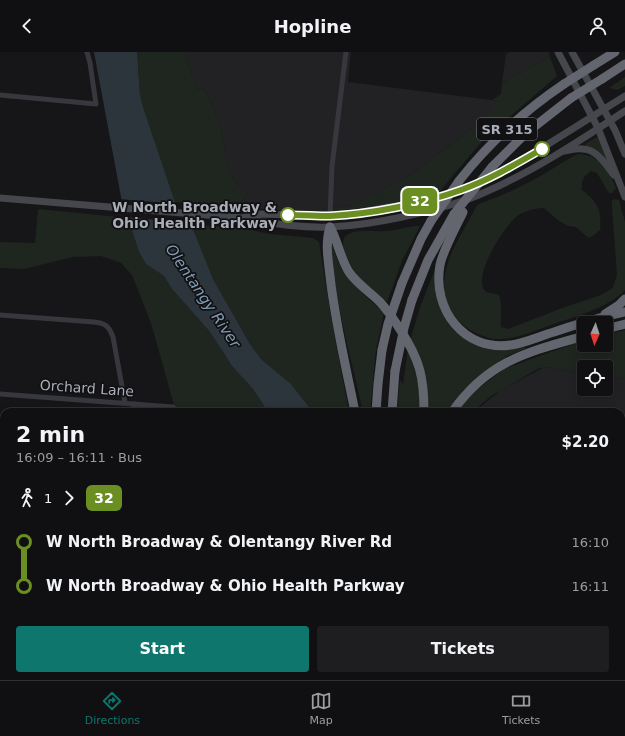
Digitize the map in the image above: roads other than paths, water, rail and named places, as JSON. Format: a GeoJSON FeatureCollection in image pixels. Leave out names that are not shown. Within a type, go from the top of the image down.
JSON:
{"type":"FeatureCollection","features":[{"type":"Feature","properties":{"kind":"highway","name":"SR 315"},"geometry":{"type":"LineString","coordinates":[[376,408],[382,350],[388,324],[402,283],[421,239],[431,221],[459,181],[492,143],[515,122],[564,84],[615,52]]}},
{"type":"Feature","properties":{"kind":"highway","name":"SR 315"},"geometry":{"type":"LineString","coordinates":[[392,408],[395,370],[412,300],[428,260],[458,213],[492,167],[525,134],[571,98],[625,64]]}},
{"type":"Feature","properties":{"kind":"highway"},"geometry":{"type":"LineString","coordinates":[[458,213],[441,264],[440,286],[441,298],[447,313],[454,324],[466,335],[487,345],[510,345],[577,325]]}},
{"type":"Feature","properties":{"kind":"highway"},"geometry":{"type":"LineString","coordinates":[[330,227],[327,236],[327,246],[331,287],[354,408]]}},
{"type":"Feature","properties":{"kind":"highway"},"geometry":{"type":"LineString","coordinates":[[330,227],[349,272],[380,301],[394,320],[415,355],[423,381],[424,408]]}},
{"type":"Feature","properties":{"kind":"highway"},"geometry":{"type":"LineString","coordinates":[[602,316],[619,305],[625,299]]}},
{"type":"Feature","properties":{"kind":"highway"},"geometry":{"type":"LineString","coordinates":[[608,316],[625,312]]}},
{"type":"Feature","properties":{"kind":"highway"},"geometry":{"type":"LineString","coordinates":[[613,327],[625,324]]}},
{"type":"Feature","properties":{"kind":"highway"},"geometry":{"type":"LineString","coordinates":[[455,408],[463,396],[478,382],[511,359],[537,349],[577,338]]}},
{"type":"Feature","properties":{"kind":"main road"},"geometry":{"type":"LineString","coordinates":[[558,52],[598,128],[625,197]]}},
{"type":"Feature","properties":{"kind":"main road"},"geometry":{"type":"LineString","coordinates":[[572,52],[610,120],[625,154]]}},
{"type":"Feature","properties":{"kind":"main road"},"geometry":{"type":"LineString","coordinates":[[243,218],[260,214],[330,216],[388,208],[462,190],[492,176],[551,144],[625,96]]}},
{"type":"Feature","properties":{"kind":"main road"},"geometry":{"type":"LineString","coordinates":[[0,198],[243,218],[288,226],[330,227],[387,220],[450,206],[492,189],[521,175],[625,111]]}},
{"type":"Feature","properties":{"kind":"main road"},"geometry":{"type":"LineString","coordinates":[[560,152],[582,148],[591,151],[598,155],[606,163],[620,182]]}},
{"type":"Feature","properties":{"kind":"main road"},"geometry":{"type":"LineString","coordinates":[[330,216],[330,227]]}},
{"type":"Feature","properties":{"kind":"street"},"geometry":{"type":"LineString","coordinates":[[0,95],[96,104],[87,52]]}},
{"type":"Feature","properties":{"kind":"street"},"geometry":{"type":"LineString","coordinates":[[330,216],[332,166],[346,52]]}},
{"type":"Feature","properties":{"kind":"street"},"geometry":{"type":"LineString","coordinates":[[0,315],[94,322],[108,326],[113,336],[124,403]]}},
{"type":"Feature","properties":{"kind":"street","name":"Orchard Lane"},"geometry":{"type":"LineString","coordinates":[[0,394],[173,407]]}},
{"type":"Feature","properties":{"kind":"street"},"geometry":{"type":"LineString","coordinates":[[134,404],[134,408]]}},
{"type":"Feature","properties":{"kind":"water","name":"Olentangy River"},"geometry":{"type":"Polygon","coordinates":[[[94,52],[137,52],[140,95],[175,202],[191,224],[213,279],[250,344],[261,359],[291,384],[310,408],[265,408],[253,389],[232,366],[210,332],[172,289],[164,276],[146,264],[139,252],[121,197],[94,52]]]}},
{"type":"Feature","properties":{"kind":"place","name":"W North Broadway & Ohio Health Parkway"},"geometry":{"type":"Point","coordinates":[288,215]}}]}
